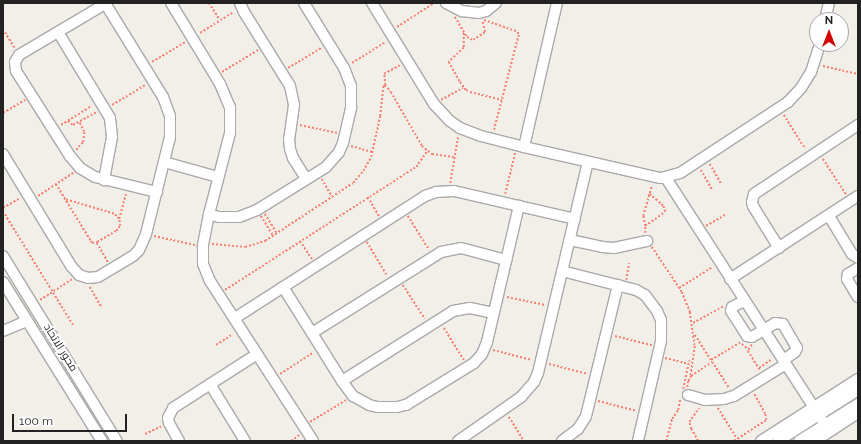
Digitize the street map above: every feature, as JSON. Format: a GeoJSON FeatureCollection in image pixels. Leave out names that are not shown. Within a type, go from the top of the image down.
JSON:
{"type":"FeatureCollection","features":[{"type":"Feature","properties":{"kind":"street"},"geometry":{"type":"LineString","coordinates":[[171,3],[226,95],[231,120],[230,133],[218,177],[203,244],[203,264],[210,281],[218,294],[235,318],[313,441]]}},
{"type":"Feature","properties":{"kind":"street"},"geometry":{"type":"LineString","coordinates":[[240,3],[290,86],[293,95],[292,123],[289,139],[290,149],[293,158],[306,179]]}},
{"type":"Feature","properties":{"kind":"street"},"geometry":{"type":"LineString","coordinates":[[209,214],[219,217],[239,217],[259,208],[317,172],[333,160],[344,139],[352,96],[351,86],[344,68],[304,3]]}},
{"type":"Feature","properties":{"kind":"street"},"geometry":{"type":"LineString","coordinates":[[372,3],[434,104],[445,117],[460,128],[492,139],[654,178],[666,178],[680,173],[779,108],[801,88],[814,64],[818,52]]}},
{"type":"Feature","properties":{"kind":"street"},"geometry":{"type":"LineString","coordinates":[[446,3],[462,11],[478,13],[486,11],[496,3]]}},
{"type":"Feature","properties":{"kind":"street"},"geometry":{"type":"LineString","coordinates":[[520,146],[557,3]]}},
{"type":"Feature","properties":{"kind":"street"},"geometry":{"type":"LineString","coordinates":[[3,154],[72,266],[81,276],[98,277],[133,256],[139,250],[146,234],[157,192],[170,137],[170,116],[163,96],[105,4],[20,55],[15,62],[16,71],[70,156],[80,168],[87,173],[104,180],[157,192]]}},
{"type":"Feature","properties":{"kind":"street"},"geometry":{"type":"LineString","coordinates":[[58,32],[110,118],[112,137],[104,180]]}},
{"type":"Feature","properties":{"kind":"street"},"geometry":{"type":"LineString","coordinates":[[778,248],[753,206],[752,198],[758,191],[858,125]]}},
{"type":"Feature","properties":{"kind":"street"},"geometry":{"type":"LineString","coordinates":[[164,162],[218,177]]}},
{"type":"Feature","properties":{"kind":"street"},"geometry":{"type":"LineString","coordinates":[[458,441],[521,397],[534,382],[539,368],[554,307],[588,162]]}},
{"type":"Feature","properties":{"kind":"street"},"geometry":{"type":"LineString","coordinates":[[666,178],[816,411],[831,424]]}},
{"type":"Feature","properties":{"kind":"street"},"geometry":{"type":"LineString","coordinates":[[235,318],[430,193],[449,190],[575,219]]}},
{"type":"Feature","properties":{"kind":"street"},"geometry":{"type":"LineString","coordinates":[[730,279],[854,199]]}},
{"type":"Feature","properties":{"kind":"street"},"geometry":{"type":"LineString","coordinates":[[283,288],[342,381],[354,396],[369,405],[383,408],[397,407],[414,400],[468,367],[478,359],[485,348],[519,206]]}},
{"type":"Feature","properties":{"kind":"street"},"geometry":{"type":"LineString","coordinates":[[829,216],[852,254],[858,258]]}},
{"type":"Feature","properties":{"kind":"street"},"geometry":{"type":"LineString","coordinates":[[570,240],[614,248],[648,241]]}},
{"type":"Feature","properties":{"kind":"street"},"geometry":{"type":"LineString","coordinates":[[312,333],[433,256],[450,249],[460,248],[506,260]]}},
{"type":"Feature","properties":{"kind":"street","name":"محور الاتحاد"},"geometry":{"type":"LineString","coordinates":[[3,256],[117,441]]}},
{"type":"Feature","properties":{"kind":"street"},"geometry":{"type":"LineString","coordinates":[[858,268],[848,274],[847,279],[858,297]]}},
{"type":"Feature","properties":{"kind":"street"},"geometry":{"type":"LineString","coordinates":[[562,271],[636,290],[645,295],[657,311],[662,331],[659,351],[638,441]]}},
{"type":"Feature","properties":{"kind":"street","name":"محور الاتحاد"},"geometry":{"type":"LineString","coordinates":[[3,282],[102,441]]}},
{"type":"Feature","properties":{"kind":"street"},"geometry":{"type":"LineString","coordinates":[[562,441],[572,435],[582,423],[590,399],[606,334],[621,286]]}},
{"type":"Feature","properties":{"kind":"street"},"geometry":{"type":"LineString","coordinates":[[688,395],[709,400],[734,396],[765,377],[783,360],[795,352],[797,348],[783,324],[776,323],[752,337],[745,335],[731,311],[732,307],[744,301]]}},
{"type":"Feature","properties":{"kind":"street"},"geometry":{"type":"LineString","coordinates":[[342,381],[438,319],[453,311],[470,308],[493,313]]}},
{"type":"Feature","properties":{"kind":"street"},"geometry":{"type":"LineString","coordinates":[[3,331],[27,321]]}},
{"type":"Feature","properties":{"kind":"street"},"geometry":{"type":"LineString","coordinates":[[179,441],[169,423],[170,413],[176,404],[257,354]]}},
{"type":"Feature","properties":{"kind":"street"},"geometry":{"type":"LineString","coordinates":[[778,441],[858,379]]}},
{"type":"Feature","properties":{"kind":"street"},"geometry":{"type":"LineString","coordinates":[[210,384],[245,441]]}},
{"type":"Feature","properties":{"kind":"street"},"geometry":{"type":"LineString","coordinates":[[761,441],[858,390]]}},
{"type":"Feature","properties":{"kind":"street"},"geometry":{"type":"LineString","coordinates":[[814,441],[831,424],[858,404]]}},
{"type":"Feature","properties":{"kind":"street"},"geometry":{"type":"LineString","coordinates":[[799,441],[831,424],[858,413]]}},
{"type":"Feature","properties":{"kind":"path"},"geometry":{"type":"LineString","coordinates":[[209,3],[220,20]]}},
{"type":"Feature","properties":{"kind":"path"},"geometry":{"type":"LineString","coordinates":[[344,68],[434,3]]}},
{"type":"Feature","properties":{"kind":"path"},"geometry":{"type":"LineString","coordinates":[[446,3],[464,33],[467,37],[473,40],[483,35],[486,29],[481,19],[519,33],[492,139]]}},
{"type":"Feature","properties":{"kind":"path"},"geometry":{"type":"LineString","coordinates":[[3,29],[20,55]]}},
{"type":"Feature","properties":{"kind":"path"},"geometry":{"type":"LineString","coordinates":[[464,33],[464,48],[461,52],[449,60],[463,88],[470,92],[502,100]]}},
{"type":"Feature","properties":{"kind":"path"},"geometry":{"type":"LineString","coordinates":[[281,72],[329,44]]}},
{"type":"Feature","properties":{"kind":"path"},"geometry":{"type":"LineString","coordinates":[[215,77],[265,46]]}},
{"type":"Feature","properties":{"kind":"path"},"geometry":{"type":"LineString","coordinates":[[146,234],[203,244],[235,247],[255,245],[274,236],[332,197],[356,179],[363,171],[372,152],[381,111],[383,87],[385,85],[384,74],[407,61]]}},
{"type":"Feature","properties":{"kind":"path"},"geometry":{"type":"LineString","coordinates":[[814,64],[858,74]]}},
{"type":"Feature","properties":{"kind":"path"},"geometry":{"type":"LineString","coordinates":[[68,121],[72,126],[103,106],[153,80]]}},
{"type":"Feature","properties":{"kind":"path"},"geometry":{"type":"LineString","coordinates":[[385,85],[422,146],[432,154],[454,157]]}},
{"type":"Feature","properties":{"kind":"path"},"geometry":{"type":"LineString","coordinates":[[434,104],[463,88]]}},
{"type":"Feature","properties":{"kind":"path"},"geometry":{"type":"LineString","coordinates":[[3,113],[31,96]]}},
{"type":"Feature","properties":{"kind":"path"},"geometry":{"type":"LineString","coordinates":[[53,130],[81,113],[103,106]]}},
{"type":"Feature","properties":{"kind":"path"},"geometry":{"type":"LineString","coordinates":[[779,108],[814,155],[854,199]]}},
{"type":"Feature","properties":{"kind":"path"},"geometry":{"type":"LineString","coordinates":[[81,113],[84,119]]}},
{"type":"Feature","properties":{"kind":"path"},"geometry":{"type":"LineString","coordinates":[[70,156],[83,142],[84,132],[79,122]]}},
{"type":"Feature","properties":{"kind":"path"},"geometry":{"type":"LineString","coordinates":[[292,123],[344,139],[372,152]]}},
{"type":"Feature","properties":{"kind":"path"},"geometry":{"type":"LineString","coordinates":[[449,190],[460,128]]}},
{"type":"Feature","properties":{"kind":"path"},"geometry":{"type":"LineString","coordinates":[[503,202],[520,146]]}},
{"type":"Feature","properties":{"kind":"path"},"geometry":{"type":"LineString","coordinates":[[218,294],[416,167],[427,151]]}},
{"type":"Feature","properties":{"kind":"path"},"geometry":{"type":"LineString","coordinates":[[701,160],[721,184]]}},
{"type":"Feature","properties":{"kind":"path"},"geometry":{"type":"LineString","coordinates":[[701,160],[712,189]]}},
{"type":"Feature","properties":{"kind":"path"},"geometry":{"type":"LineString","coordinates":[[73,325],[3,210],[56,184],[80,168]]}},
{"type":"Feature","properties":{"kind":"path"},"geometry":{"type":"LineString","coordinates":[[317,172],[332,197]]}},
{"type":"Feature","properties":{"kind":"path"},"geometry":{"type":"LineString","coordinates":[[654,178],[642,220],[645,226],[644,232],[648,241],[686,302],[693,322],[695,334],[691,376],[687,384],[688,395]]}},
{"type":"Feature","properties":{"kind":"path"},"geometry":{"type":"LineString","coordinates":[[56,184],[91,241],[94,243],[118,229],[119,219],[128,185]]}},
{"type":"Feature","properties":{"kind":"path"},"geometry":{"type":"LineString","coordinates":[[645,226],[665,212],[663,206],[649,194]]}},
{"type":"Feature","properties":{"kind":"path"},"geometry":{"type":"LineString","coordinates":[[368,197],[384,222]]}},
{"type":"Feature","properties":{"kind":"path"},"geometry":{"type":"LineString","coordinates":[[66,200],[114,214],[119,219]]}},
{"type":"Feature","properties":{"kind":"path"},"geometry":{"type":"LineString","coordinates":[[259,208],[274,236]]}},
{"type":"Feature","properties":{"kind":"path"},"geometry":{"type":"LineString","coordinates":[[259,208],[277,233]]}},
{"type":"Feature","properties":{"kind":"path"},"geometry":{"type":"LineString","coordinates":[[404,209],[433,256]]}},
{"type":"Feature","properties":{"kind":"path"},"geometry":{"type":"LineString","coordinates":[[699,230],[727,214]]}},
{"type":"Feature","properties":{"kind":"path"},"geometry":{"type":"LineString","coordinates":[[363,236],[429,325]]}},
{"type":"Feature","properties":{"kind":"path"},"geometry":{"type":"LineString","coordinates":[[300,241],[316,266]]}},
{"type":"Feature","properties":{"kind":"path"},"geometry":{"type":"LineString","coordinates":[[97,242],[112,269]]}},
{"type":"Feature","properties":{"kind":"path"},"geometry":{"type":"LineString","coordinates":[[621,286],[629,263]]}},
{"type":"Feature","properties":{"kind":"path"},"geometry":{"type":"LineString","coordinates":[[678,288],[720,263]]}},
{"type":"Feature","properties":{"kind":"path"},"geometry":{"type":"LineString","coordinates":[[33,304],[81,276],[102,308]]}},
{"type":"Feature","properties":{"kind":"path"},"geometry":{"type":"LineString","coordinates":[[498,294],[554,307]]}},
{"type":"Feature","properties":{"kind":"path"},"geometry":{"type":"LineString","coordinates":[[693,322],[725,305]]}},
{"type":"Feature","properties":{"kind":"path"},"geometry":{"type":"LineString","coordinates":[[438,319],[468,367]]}},
{"type":"Feature","properties":{"kind":"path"},"geometry":{"type":"LineString","coordinates":[[216,344],[241,328]]}},
{"type":"Feature","properties":{"kind":"path"},"geometry":{"type":"LineString","coordinates":[[606,334],[659,351],[689,364]]}},
{"type":"Feature","properties":{"kind":"path"},"geometry":{"type":"LineString","coordinates":[[695,334],[734,396]]}},
{"type":"Feature","properties":{"kind":"path"},"geometry":{"type":"LineString","coordinates":[[691,376],[741,342]]}},
{"type":"Feature","properties":{"kind":"path"},"geometry":{"type":"LineString","coordinates":[[755,343],[749,347],[748,351],[765,377]]}},
{"type":"Feature","properties":{"kind":"path"},"geometry":{"type":"LineString","coordinates":[[273,378],[321,348]]}},
{"type":"Feature","properties":{"kind":"path"},"geometry":{"type":"LineString","coordinates":[[759,368],[783,360]]}},
{"type":"Feature","properties":{"kind":"path"},"geometry":{"type":"LineString","coordinates":[[666,441],[672,419],[678,410],[689,361]]}},
{"type":"Feature","properties":{"kind":"path"},"geometry":{"type":"LineString","coordinates":[[734,441],[766,420],[766,414],[750,386]]}},
{"type":"Feature","properties":{"kind":"path"},"geometry":{"type":"LineString","coordinates":[[303,426],[354,396]]}},
{"type":"Feature","properties":{"kind":"path"},"geometry":{"type":"LineString","coordinates":[[590,399],[644,413]]}},
{"type":"Feature","properties":{"kind":"path"},"geometry":{"type":"LineString","coordinates":[[698,441],[690,429],[689,422],[691,416],[709,400],[737,439]]}},
{"type":"Feature","properties":{"kind":"path"},"geometry":{"type":"LineString","coordinates":[[504,410],[524,441]]}},
{"type":"Feature","properties":{"kind":"path"},"geometry":{"type":"LineString","coordinates":[[145,434],[169,423]]}}]}
